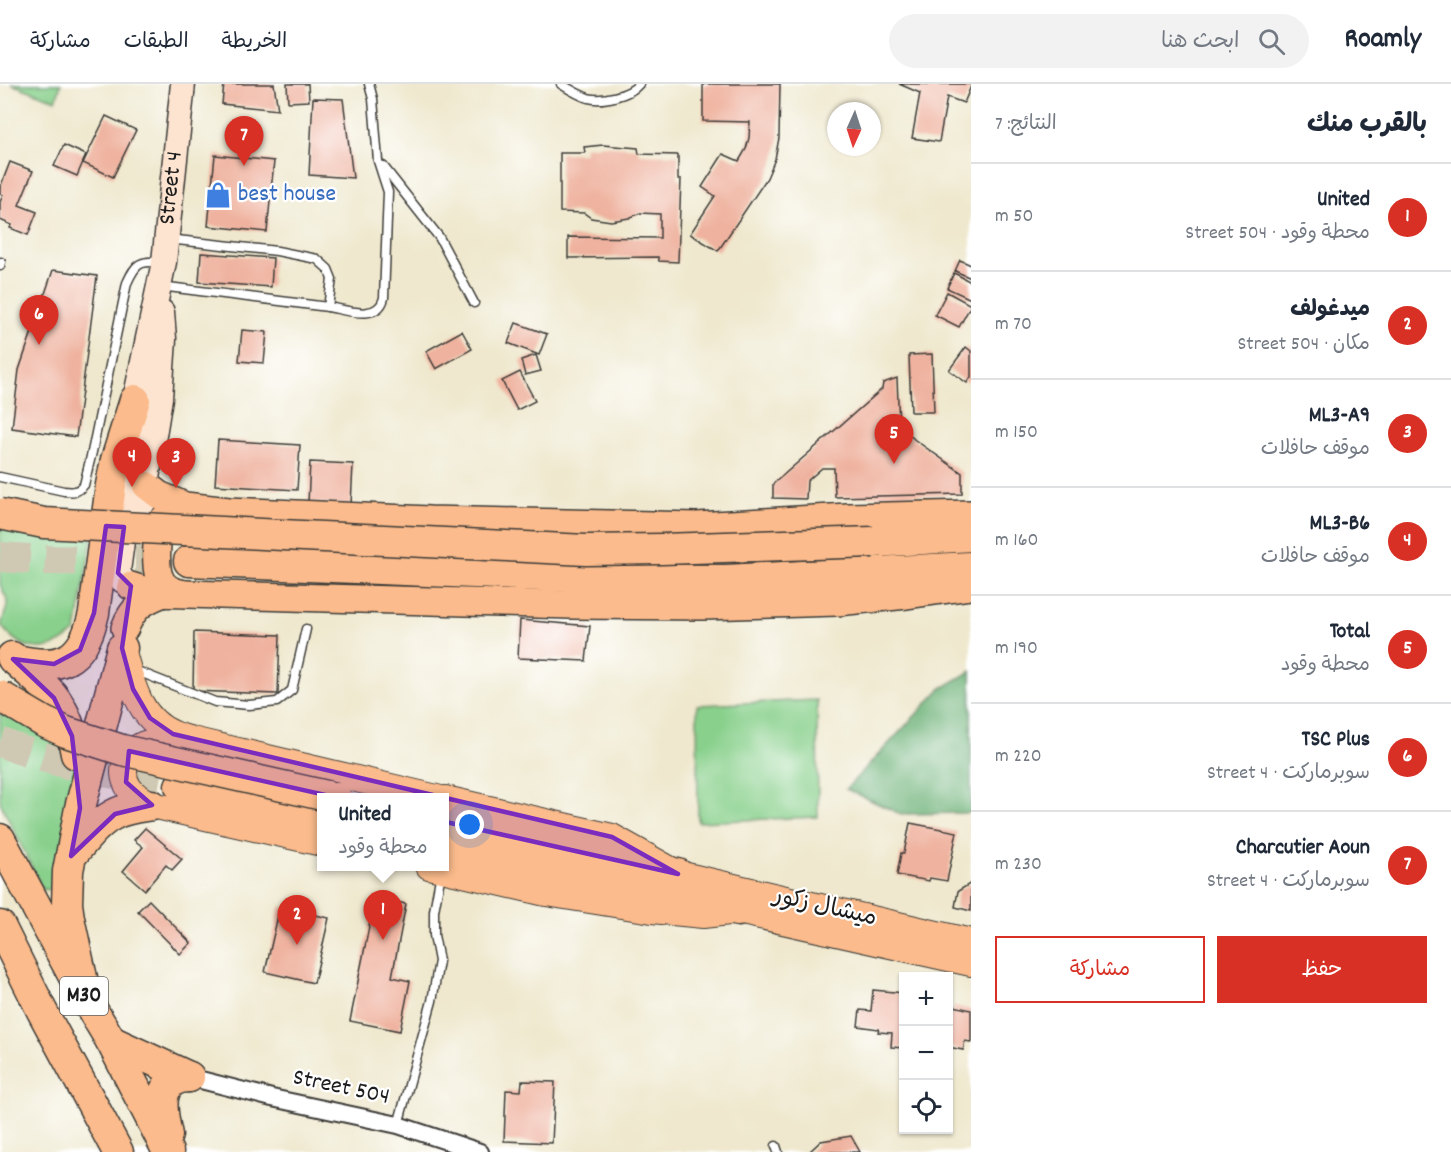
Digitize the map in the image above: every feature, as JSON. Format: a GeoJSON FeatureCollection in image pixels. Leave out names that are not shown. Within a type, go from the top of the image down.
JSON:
{"type":"FeatureCollection","features":[{"type":"Feature","properties":{"kind":"highway"},"geometry":{"type":"LineString","coordinates":[[7,653],[33,663],[54,664],[74,655],[86,641],[94,613],[116,459],[135,400]]}},
{"type":"Feature","properties":{"kind":"highway"},"geometry":{"type":"LineString","coordinates":[[146,485],[159,495],[185,506],[229,511],[430,520],[697,526],[848,517],[971,514]]}},
{"type":"Feature","properties":{"kind":"highway"},"geometry":{"type":"LineString","coordinates":[[172,593],[157,573],[156,555],[159,530],[163,520],[185,506]]}},
{"type":"Feature","properties":{"kind":"highway"},"geometry":{"type":"LineString","coordinates":[[0,514],[44,523],[586,549],[662,549],[873,542],[971,536]]}},
{"type":"Feature","properties":{"kind":"highway"},"geometry":{"type":"LineString","coordinates":[[189,561],[615,579],[726,580],[971,567]]}},
{"type":"Feature","properties":{"kind":"highway"},"geometry":{"type":"LineString","coordinates":[[131,586],[148,592],[172,593],[558,605],[703,606],[837,602],[971,586]]}},
{"type":"Feature","properties":{"kind":"highway"},"geometry":{"type":"LineString","coordinates":[[87,1001],[67,904],[68,871],[80,808],[124,648],[128,618],[144,601],[172,593]]}},
{"type":"Feature","properties":{"kind":"highway"},"geometry":{"type":"LineString","coordinates":[[7,653],[48,690],[64,714],[78,761],[80,808]]}},
{"type":"Feature","properties":{"kind":"highway"},"geometry":{"type":"LineString","coordinates":[[0,696],[66,732],[122,750],[317,794]]}},
{"type":"Feature","properties":{"kind":"highway"},"geometry":{"type":"LineString","coordinates":[[180,786],[317,817]]}},
{"type":"Feature","properties":{"kind":"highway"},"geometry":{"type":"LineString","coordinates":[[71,856],[98,826],[115,814],[129,809],[152,806]]}},
{"type":"Feature","properties":{"kind":"highway"},"geometry":{"type":"LineString","coordinates":[[449,823],[678,874]]}},
{"type":"Feature","properties":{"kind":"highway","name":"M30"},"geometry":{"type":"LineString","coordinates":[[0,839],[111,1041],[168,1152]]}},
{"type":"Feature","properties":{"kind":"highway"},"geometry":{"type":"LineString","coordinates":[[449,862],[738,911]]}},
{"type":"Feature","properties":{"kind":"highway","name":"M30"},"geometry":{"type":"LineString","coordinates":[[0,926],[42,1011],[118,1152]]}},
{"type":"Feature","properties":{"kind":"highway"},"geometry":{"type":"LineString","coordinates":[[0,961],[6,972],[42,1011]]}},
{"type":"Feature","properties":{"kind":"highway"},"geometry":{"type":"LineString","coordinates":[[111,1041],[189,1077]]}},
{"type":"Feature","properties":{"kind":"highway"},"geometry":{"type":"LineString","coordinates":[[168,1152],[162,1113],[164,1092],[170,1084],[189,1077]]}},
{"type":"Feature","properties":{"kind":"main road","name":"Street 4"},"geometry":{"type":"LineString","coordinates":[[131,586],[122,580],[118,571],[134,440],[135,400],[166,251],[183,84]]}},
{"type":"Feature","properties":{"kind":"main road"},"geometry":{"type":"LineString","coordinates":[[159,289],[164,358],[124,648],[133,689],[140,704],[150,718],[162,728],[192,740],[415,793]]}},
{"type":"Feature","properties":{"kind":"main road"},"geometry":{"type":"LineString","coordinates":[[174,734],[143,744],[136,748],[126,760],[124,775],[129,789],[135,795],[152,806],[317,842]]}},
{"type":"Feature","properties":{"kind":"main road","name":"ميشال زكور"},"geometry":{"type":"LineString","coordinates":[[449,800],[612,837],[678,874],[971,942]]}},
{"type":"Feature","properties":{"kind":"main road","name":"ميشال زكور"},"geometry":{"type":"LineString","coordinates":[[738,911],[971,963]]}},
{"type":"Feature","properties":{"kind":"street","name":"Street 504"},"geometry":{"type":"LineString","coordinates":[[189,1077],[272,1098],[398,1125],[480,1152]]}},
{"type":"Feature","properties":{"kind":"lane"},"geometry":{"type":"LineString","coordinates":[[159,289],[364,313],[379,309],[384,298],[388,192],[378,160],[373,99],[369,84]]}},
{"type":"Feature","properties":{"kind":"lane"},"geometry":{"type":"LineString","coordinates":[[561,84],[589,98],[616,97],[639,84]]}},
{"type":"Feature","properties":{"kind":"lane"},"geometry":{"type":"LineString","coordinates":[[378,160],[439,237],[474,303]]}},
{"type":"Feature","properties":{"kind":"lane"},"geometry":{"type":"LineString","coordinates":[[0,477],[74,492],[84,485],[128,283],[138,265],[166,251],[277,251],[317,259],[328,268],[332,279],[328,307]]}},
{"type":"Feature","properties":{"kind":"lane"},"geometry":{"type":"LineString","coordinates":[[124,648],[215,702],[249,705],[277,702],[292,690],[306,629]]}},
{"type":"Feature","properties":{"kind":"lane"},"geometry":{"type":"LineString","coordinates":[[398,1125],[432,1001],[439,961],[434,935],[437,871]]}},
{"type":"Feature","properties":{"kind":"highlighted area"},"geometry":{"type":"Polygon","coordinates":[[[106,526],[124,527],[118,573],[131,586],[122,648],[133,689],[150,718],[173,734],[612,837],[678,874],[129,751],[126,782],[152,805],[115,814],[71,856],[80,808],[72,736],[54,698],[13,659],[54,664],[80,650],[94,613],[106,526]]]}},
{"type":"Feature","properties":{"kind":"green space"},"geometry":{"type":"Polygon","coordinates":[[[11,84],[61,84],[56,100],[11,84]]]}},
{"type":"Feature","properties":{"kind":"green space"},"geometry":{"type":"Polygon","coordinates":[[[0,526],[92,538],[76,631],[57,644],[37,648],[27,646],[9,635],[1,625],[7,599],[0,585],[0,526]]]}},
{"type":"Feature","properties":{"kind":"green space"},"geometry":{"type":"Polygon","coordinates":[[[971,671],[971,813],[900,814],[846,789],[940,689],[971,671]]]}},
{"type":"Feature","properties":{"kind":"green space"},"geometry":{"type":"Polygon","coordinates":[[[817,700],[818,817],[698,822],[697,705],[817,700]]]}},
{"type":"Feature","properties":{"kind":"green space"},"geometry":{"type":"Polygon","coordinates":[[[0,710],[73,746],[75,799],[56,888],[43,890],[0,802],[0,710]]]}},
{"type":"Feature","properties":{"kind":"building"},"geometry":{"type":"Polygon","coordinates":[[[224,84],[274,84],[278,110],[222,104],[224,84]]]}},
{"type":"Feature","properties":{"kind":"building"},"geometry":{"type":"Polygon","coordinates":[[[287,84],[308,84],[309,101],[288,102],[287,84]]]}},
{"type":"Feature","properties":{"kind":"building"},"geometry":{"type":"Polygon","coordinates":[[[703,84],[780,84],[779,138],[775,159],[767,178],[718,251],[690,234],[715,196],[702,187],[723,154],[739,161],[746,149],[750,122],[703,121],[703,84]]]}},
{"type":"Feature","properties":{"kind":"building"},"geometry":{"type":"Polygon","coordinates":[[[899,84],[971,84],[971,86],[964,103],[947,97],[939,142],[912,138],[920,93],[899,84]]]}},
{"type":"Feature","properties":{"kind":"building"},"geometry":{"type":"Polygon","coordinates":[[[313,98],[343,99],[353,178],[309,175],[313,98]]]}},
{"type":"Feature","properties":{"kind":"building"},"geometry":{"type":"Polygon","coordinates":[[[106,116],[136,130],[113,177],[83,163],[106,116]]]}},
{"type":"Feature","properties":{"kind":"building"},"geometry":{"type":"Polygon","coordinates":[[[64,145],[86,155],[77,176],[54,166],[64,145]]]}},
{"type":"Feature","properties":{"kind":"building"},"geometry":{"type":"Polygon","coordinates":[[[603,145],[638,148],[639,154],[678,155],[678,179],[681,179],[678,262],[659,261],[658,257],[568,258],[568,237],[660,238],[660,214],[640,213],[629,218],[611,221],[591,218],[584,213],[560,212],[560,153],[585,153],[584,147],[603,145]]]}},
{"type":"Feature","properties":{"kind":"building"},"geometry":{"type":"Polygon","coordinates":[[[215,155],[274,161],[267,232],[208,226],[215,155]]]}},
{"type":"Feature","properties":{"kind":"building"},"geometry":{"type":"Polygon","coordinates":[[[10,162],[33,171],[19,205],[37,212],[28,235],[10,228],[12,225],[0,220],[0,202],[3,195],[0,194],[0,188],[10,162]]]}},
{"type":"Feature","properties":{"kind":"building"},"geometry":{"type":"Polygon","coordinates":[[[201,253],[273,258],[271,287],[199,282],[201,253]]]}},
{"type":"Feature","properties":{"kind":"building"},"geometry":{"type":"Polygon","coordinates":[[[960,260],[971,265],[971,278],[955,271],[960,260]]]}},
{"type":"Feature","properties":{"kind":"building"},"geometry":{"type":"Polygon","coordinates":[[[53,270],[97,276],[76,437],[12,428],[19,370],[53,270]]]}},
{"type":"Feature","properties":{"kind":"building"},"geometry":{"type":"Polygon","coordinates":[[[954,273],[971,282],[971,299],[947,288],[954,273]]]}},
{"type":"Feature","properties":{"kind":"building"},"geometry":{"type":"Polygon","coordinates":[[[947,292],[971,305],[959,327],[935,315],[947,292]]]}},
{"type":"Feature","properties":{"kind":"building"},"geometry":{"type":"Polygon","coordinates":[[[516,323],[547,334],[539,355],[508,343],[516,323]]]}},
{"type":"Feature","properties":{"kind":"building"},"geometry":{"type":"Polygon","coordinates":[[[242,330],[267,332],[264,363],[239,361],[242,330]]]}},
{"type":"Feature","properties":{"kind":"building"},"geometry":{"type":"Polygon","coordinates":[[[462,331],[472,349],[436,369],[426,351],[462,331]]]}},
{"type":"Feature","properties":{"kind":"building"},"geometry":{"type":"Polygon","coordinates":[[[966,347],[971,351],[971,377],[967,383],[949,370],[966,347]]]}},
{"type":"Feature","properties":{"kind":"building"},"geometry":{"type":"Polygon","coordinates":[[[932,354],[934,412],[911,412],[909,355],[932,354]]]}},
{"type":"Feature","properties":{"kind":"building"},"geometry":{"type":"Polygon","coordinates":[[[536,355],[541,371],[525,375],[521,360],[536,355]]]}},
{"type":"Feature","properties":{"kind":"building"},"geometry":{"type":"Polygon","coordinates":[[[520,372],[535,401],[517,410],[502,381],[520,372]]]}},
{"type":"Feature","properties":{"kind":"building"},"geometry":{"type":"Polygon","coordinates":[[[897,378],[899,425],[915,440],[962,473],[962,494],[835,497],[834,468],[822,468],[807,481],[806,499],[773,498],[773,484],[882,389],[883,383],[897,378]]]}},
{"type":"Feature","properties":{"kind":"building"},"geometry":{"type":"Polygon","coordinates":[[[218,440],[300,445],[297,490],[215,485],[218,440]]]}},
{"type":"Feature","properties":{"kind":"building"},"geometry":{"type":"Polygon","coordinates":[[[310,462],[353,464],[351,505],[308,503],[310,462]]]}},
{"type":"Feature","properties":{"kind":"building"},"geometry":{"type":"Polygon","coordinates":[[[520,620],[590,626],[586,661],[518,658],[520,620]]]}},
{"type":"Feature","properties":{"kind":"building"},"geometry":{"type":"Polygon","coordinates":[[[194,632],[280,635],[278,694],[193,691],[194,632]]]}},
{"type":"Feature","properties":{"kind":"building"},"geometry":{"type":"Polygon","coordinates":[[[910,823],[957,832],[947,881],[930,878],[929,881],[897,875],[910,823]]]}},
{"type":"Feature","properties":{"kind":"building"},"geometry":{"type":"Polygon","coordinates":[[[145,828],[182,859],[172,870],[166,865],[145,890],[123,871],[143,847],[134,840],[145,828]]]}},
{"type":"Feature","properties":{"kind":"building"},"geometry":{"type":"Polygon","coordinates":[[[971,883],[971,911],[955,907],[958,891],[971,883]]]}},
{"type":"Feature","properties":{"kind":"building"},"geometry":{"type":"Polygon","coordinates":[[[375,897],[406,904],[392,977],[410,981],[400,1031],[350,1021],[375,897]]]}},
{"type":"Feature","properties":{"kind":"building"},"geometry":{"type":"Polygon","coordinates":[[[149,900],[191,943],[180,954],[138,911],[149,900]]]}},
{"type":"Feature","properties":{"kind":"building"},"geometry":{"type":"Polygon","coordinates":[[[280,907],[329,918],[314,983],[265,972],[280,907]]]}},
{"type":"Feature","properties":{"kind":"building"},"geometry":{"type":"Polygon","coordinates":[[[873,990],[899,993],[899,1048],[891,1047],[892,1033],[878,1032],[879,1029],[858,1026],[860,1010],[871,1011],[873,990]]]}},
{"type":"Feature","properties":{"kind":"building"},"geometry":{"type":"Polygon","coordinates":[[[954,1006],[971,1010],[971,1042],[965,1041],[963,1050],[953,1048],[954,1006]]]}},
{"type":"Feature","properties":{"kind":"building"},"geometry":{"type":"Polygon","coordinates":[[[522,1081],[555,1082],[552,1143],[504,1141],[506,1090],[521,1091],[522,1081]]]}},
{"type":"Feature","properties":{"kind":"building"},"geometry":{"type":"Polygon","coordinates":[[[851,1136],[860,1152],[809,1152],[821,1141],[851,1136]]]}},
{"type":"Feature","properties":{"kind":"tunnel"},"geometry":{"type":"LineString","coordinates":[[0,557],[47,560],[189,561]]}},
{"type":"Feature","properties":{"kind":"tunnel"},"geometry":{"type":"LineString","coordinates":[[0,742],[66,764],[180,786]]}},
{"type":"Feature","properties":{"kind":"place","name":"Charcutier Aoun"},"geometry":{"type":"Point","coordinates":[244,166]}},
{"type":"Feature","properties":{"kind":"place","name":"best house"},"geometry":{"type":"Point","coordinates":[218,195]}},
{"type":"Feature","properties":{"kind":"place","name":"TSC Plus"},"geometry":{"type":"Point","coordinates":[39,345]}},
{"type":"Feature","properties":{"kind":"place","name":"Total"},"geometry":{"type":"Point","coordinates":[894,464]}},
{"type":"Feature","properties":{"kind":"place","name":"ML3-B6"},"geometry":{"type":"Point","coordinates":[132,487]}},
{"type":"Feature","properties":{"kind":"place","name":"ML3-A9"},"geometry":{"type":"Point","coordinates":[176,488]}},
{"type":"Feature","properties":{"kind":"place","name":"United"},"geometry":{"type":"Point","coordinates":[383,940]}},
{"type":"Feature","properties":{"kind":"place","name":"ميدغولف"},"geometry":{"type":"Point","coordinates":[297,945]}}]}
